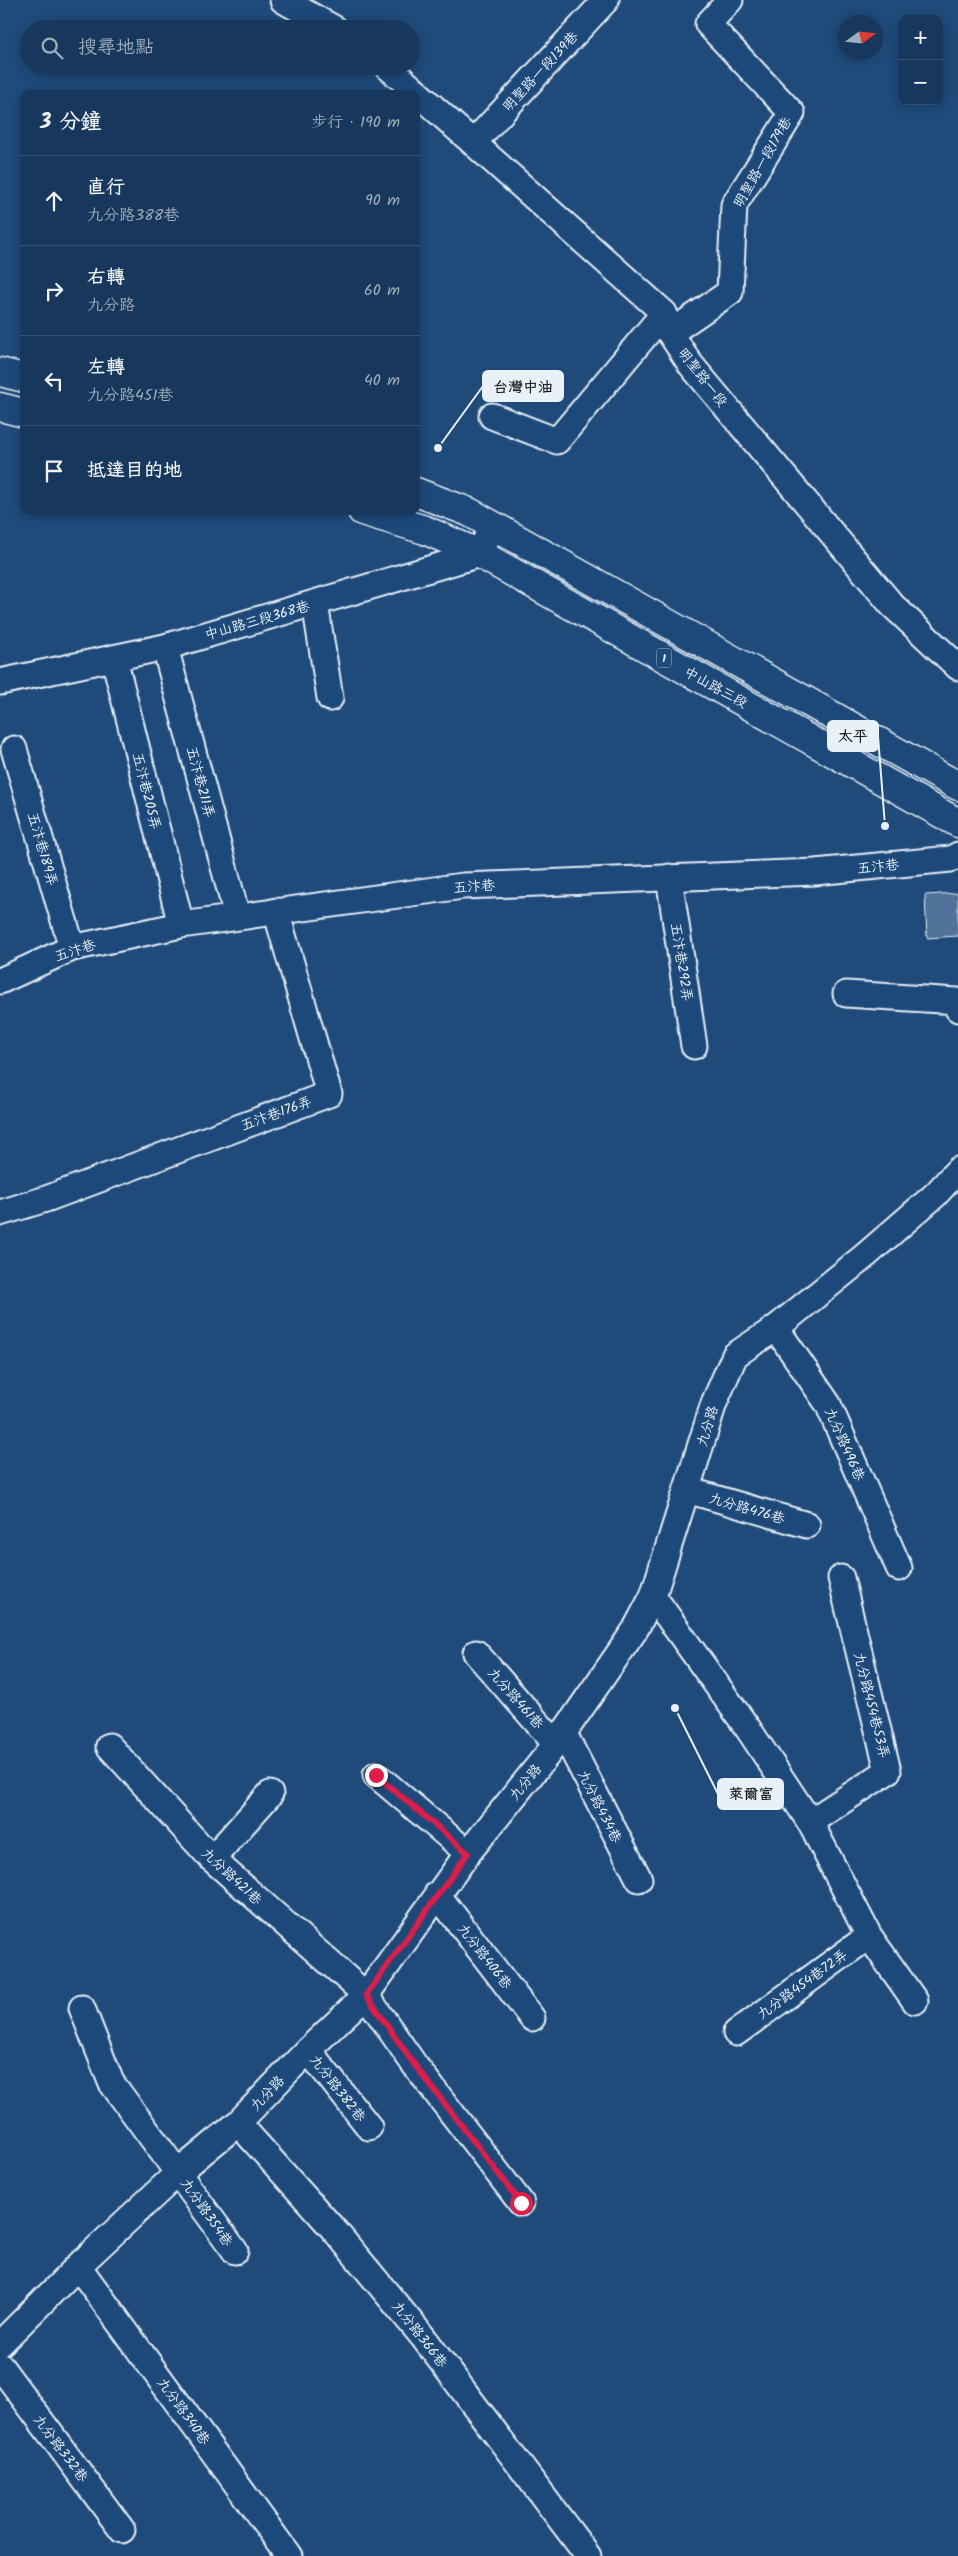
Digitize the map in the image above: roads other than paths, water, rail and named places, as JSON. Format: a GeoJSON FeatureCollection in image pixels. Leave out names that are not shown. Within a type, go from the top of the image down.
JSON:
{"type":"FeatureCollection","features":[{"type":"Feature","properties":{"kind":"main road"},"geometry":{"type":"LineString","coordinates":[[0,372],[20,377]]}},
{"type":"Feature","properties":{"kind":"main road"},"geometry":{"type":"LineString","coordinates":[[0,408],[20,412]]}},
{"type":"Feature","properties":{"kind":"main road","name":"1"},"geometry":{"type":"LineString","coordinates":[[420,494],[469,512],[958,786]]}},
{"type":"Feature","properties":{"kind":"main road","name":"中山路三段"},"geometry":{"type":"LineString","coordinates":[[375,515],[425,530],[480,554],[958,823]]}},
{"type":"Feature","properties":{"kind":"street"},"geometry":{"type":"LineString","coordinates":[[283,0],[320,20]]}},
{"type":"Feature","properties":{"kind":"street","name":"明聖路一段139巷"},"geometry":{"type":"LineString","coordinates":[[474,142],[606,0]]}},
{"type":"Feature","properties":{"kind":"street","name":"明聖路一段179巷"},"geometry":{"type":"LineString","coordinates":[[667,323],[730,292],[734,205],[792,113],[708,24],[730,0]]}},
{"type":"Feature","properties":{"kind":"street","name":"明聖路一段"},"geometry":{"type":"LineString","coordinates":[[397,75],[414,90]]}},
{"type":"Feature","properties":{"kind":"street","name":"明聖路一段"},"geometry":{"type":"LineString","coordinates":[[420,95],[474,142],[667,323],[691,365],[892,605],[958,667]]}},
{"type":"Feature","properties":{"kind":"street"},"geometry":{"type":"LineString","coordinates":[[492,416],[558,441],[667,323]]}},
{"type":"Feature","properties":{"kind":"street"},"geometry":{"type":"LineString","coordinates":[[480,554],[492,526]]}},
{"type":"Feature","properties":{"kind":"street","name":"中山路三段368巷"},"geometry":{"type":"LineString","coordinates":[[0,682],[165,647],[480,554]]}},
{"type":"Feature","properties":{"kind":"street"},"geometry":{"type":"LineString","coordinates":[[315,603],[330,698]]}},
{"type":"Feature","properties":{"kind":"street","name":"五汴巷211弄"},"geometry":{"type":"LineString","coordinates":[[165,647],[237,916]]}},
{"type":"Feature","properties":{"kind":"street","name":"五汴巷205弄"},"geometry":{"type":"LineString","coordinates":[[114,658],[181,925]]}},
{"type":"Feature","properties":{"kind":"street","name":"五汴巷189弄"},"geometry":{"type":"LineString","coordinates":[[14,749],[72,948]]}},
{"type":"Feature","properties":{"kind":"street","name":"五汴巷"},"geometry":{"type":"LineString","coordinates":[[0,981],[72,948],[181,925],[462,886],[815,872],[955,860]]}},
{"type":"Feature","properties":{"kind":"street","name":"五汴巷292弄"},"geometry":{"type":"LineString","coordinates":[[669,877],[694,1046]]}},
{"type":"Feature","properties":{"kind":"street","name":"五汴巷176弄"},"geometry":{"type":"LineString","coordinates":[[0,1214],[46,1199],[329,1094],[276,911]]}},
{"type":"Feature","properties":{"kind":"street"},"geometry":{"type":"LineString","coordinates":[[846,994],[957,1005]]}},
{"type":"Feature","properties":{"kind":"street","name":"九分路"},"geometry":{"type":"LineString","coordinates":[[0,2344],[78,2266],[180,2172],[238,2123],[308,2050],[366,1995],[437,1894],[560,1738],[634,1630],[653,1596],[714,1403],[735,1355],[776,1328],[880,1243],[935,1194],[958,1170]]}},
{"type":"Feature","properties":{"kind":"street","name":"九分路496巷"},"geometry":{"type":"LineString","coordinates":[[776,1328],[828,1404],[899,1568]]}},
{"type":"Feature","properties":{"kind":"street","name":"九分路476巷"},"geometry":{"type":"LineString","coordinates":[[687,1490],[807,1525]]}},
{"type":"Feature","properties":{"kind":"street","name":"九分路454巷53弄"},"geometry":{"type":"LineString","coordinates":[[810,1822],[888,1771],[841,1578]]}},
{"type":"Feature","properties":{"kind":"street"},"geometry":{"type":"LineString","coordinates":[[653,1596],[749,1730],[810,1822],[869,1936],[915,2002]]}},
{"type":"Feature","properties":{"kind":"street","name":"九分路461巷"},"geometry":{"type":"LineString","coordinates":[[476,1653],[560,1738]]}},
{"type":"Feature","properties":{"kind":"street","name":"九分路434巷"},"geometry":{"type":"LineString","coordinates":[[560,1738],[639,1879]]}},
{"type":"Feature","properties":{"kind":"street","name":"九分路421巷"},"geometry":{"type":"LineString","coordinates":[[109,1746],[212,1859],[366,1995],[414,2064],[521,2203]]}},
{"type":"Feature","properties":{"kind":"street"},"geometry":{"type":"LineString","coordinates":[[376,1775],[468,1853]]}},
{"type":"Feature","properties":{"kind":"street"},"geometry":{"type":"LineString","coordinates":[[212,1859],[270,1794]]}},
{"type":"Feature","properties":{"kind":"street","name":"九分路406巷"},"geometry":{"type":"LineString","coordinates":[[437,1894],[532,2018]]}},
{"type":"Feature","properties":{"kind":"street","name":"九分路454巷72弄"},"geometry":{"type":"LineString","coordinates":[[736,2033],[869,1936]]}},
{"type":"Feature","properties":{"kind":"street","name":"九分路354巷"},"geometry":{"type":"LineString","coordinates":[[82,2008],[112,2082],[180,2172],[235,2251]]}},
{"type":"Feature","properties":{"kind":"street","name":"九分路382巷"},"geometry":{"type":"LineString","coordinates":[[308,2050],[369,2127]]}},
{"type":"Feature","properties":{"kind":"street","name":"九分路366巷"},"geometry":{"type":"LineString","coordinates":[[238,2123],[336,2232],[423,2338],[588,2556]]}},
{"type":"Feature","properties":{"kind":"street","name":"九分路340巷"},"geometry":{"type":"LineString","coordinates":[[78,2266],[289,2556]]}},
{"type":"Feature","properties":{"kind":"street","name":"九分路332巷"},"geometry":{"type":"LineString","coordinates":[[0,2366],[122,2530]]}},
{"type":"Feature","properties":{"kind":"place","name":"台灣中油"},"geometry":{"type":"Point","coordinates":[438,448]}},
{"type":"Feature","properties":{"kind":"place","name":"太平"},"geometry":{"type":"Point","coordinates":[885,826]}},
{"type":"Feature","properties":{"kind":"place","name":"萊爾富"},"geometry":{"type":"Point","coordinates":[675,1708]}}]}
